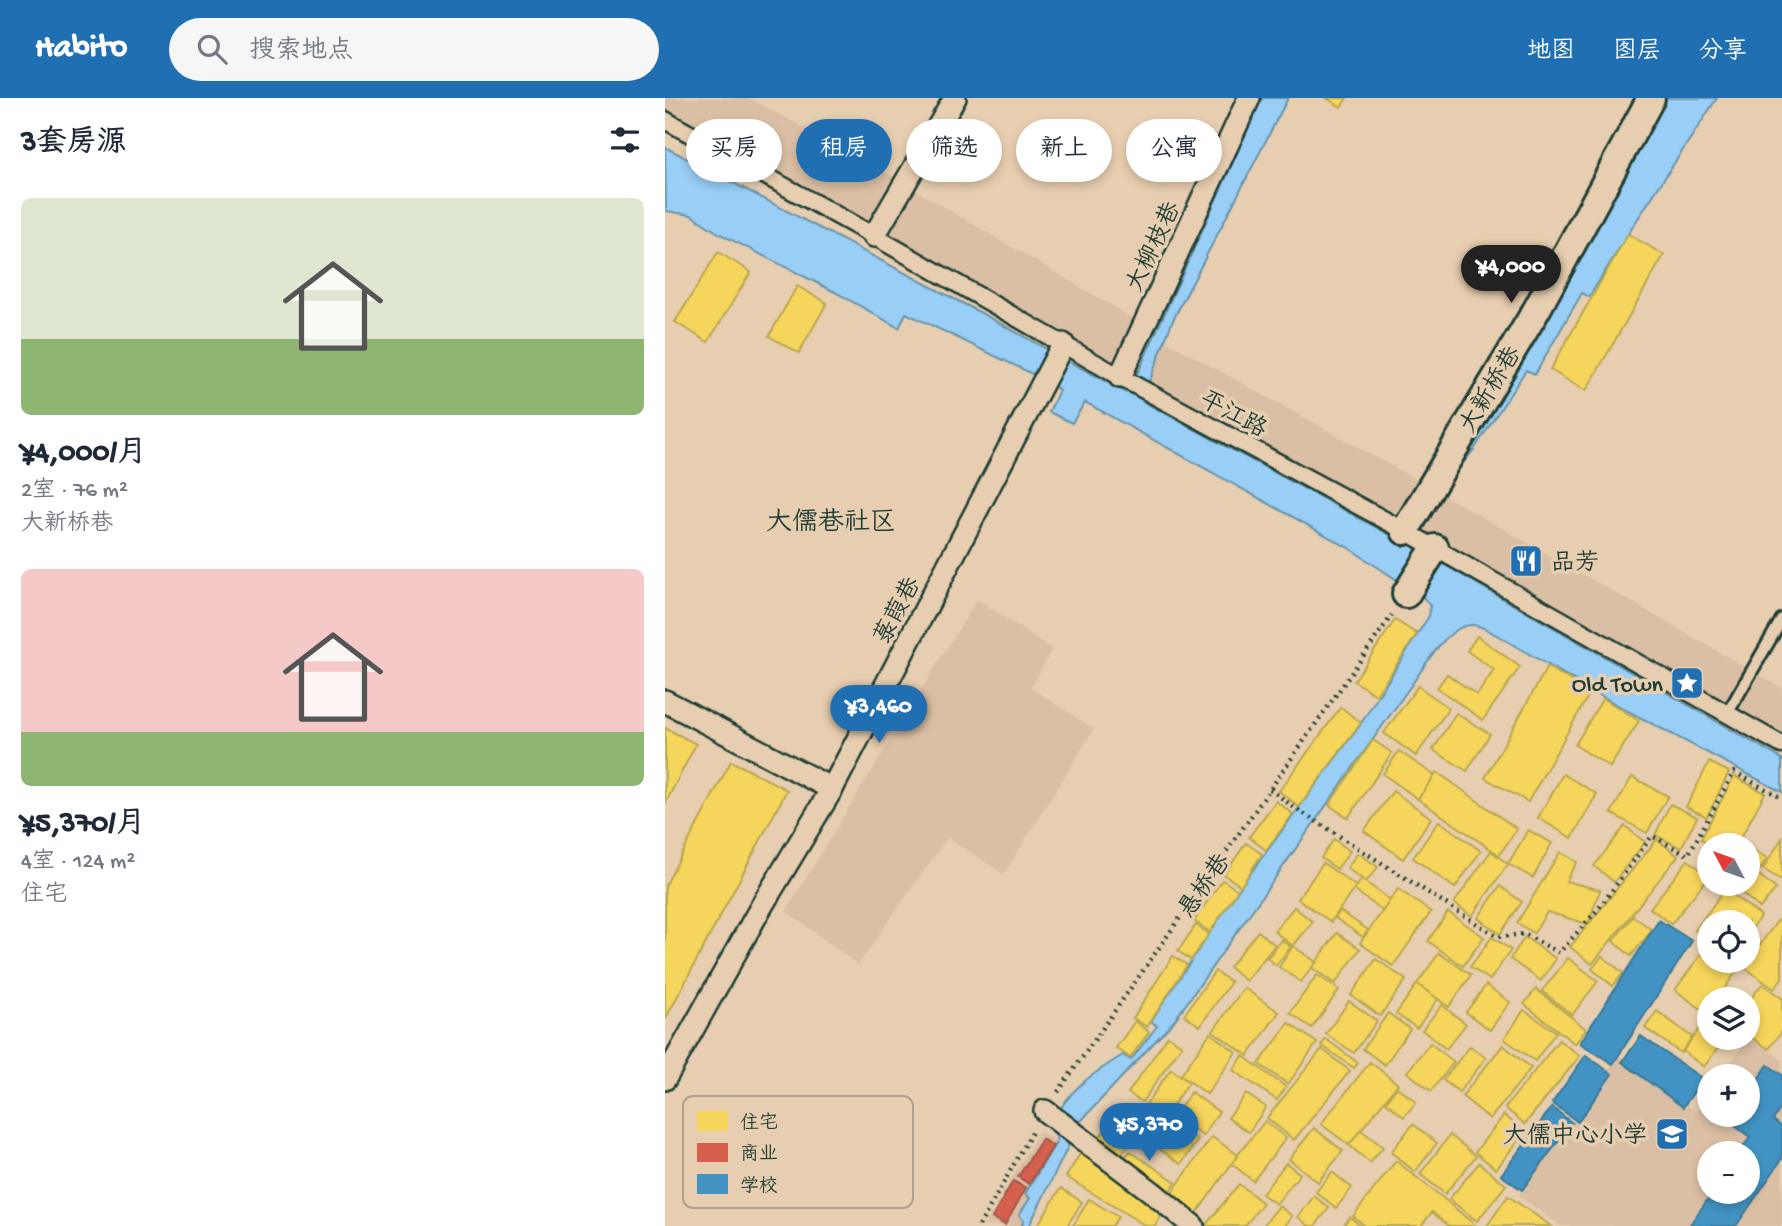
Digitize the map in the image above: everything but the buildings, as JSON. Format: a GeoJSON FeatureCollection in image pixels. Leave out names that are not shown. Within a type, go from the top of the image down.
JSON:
{"type":"FeatureCollection","features":[{"type":"Feature","properties":{"kind":"street"},"geometry":{"type":"LineString","coordinates":[[874,236],[955,98]]}},
{"type":"Feature","properties":{"kind":"street","name":"大柳枝巷"},"geometry":{"type":"LineString","coordinates":[[1125,380],[1249,98]]}},
{"type":"Feature","properties":{"kind":"street","name":"大新桥巷"},"geometry":{"type":"LineString","coordinates":[[1420,541],[1537,309],[1651,98]]}},
{"type":"Feature","properties":{"kind":"street","name":"平江路"},"geometry":{"type":"LineString","coordinates":[[665,120],[874,236],[1061,348],[1147,391],[1420,541],[1782,745]]}},
{"type":"Feature","properties":{"kind":"street","name":"菉葭巷"},"geometry":{"type":"LineString","coordinates":[[665,1079],[761,907],[832,789],[1061,348]]}},
{"type":"Feature","properties":{"kind":"street"},"geometry":{"type":"LineString","coordinates":[[1406,594],[1420,541]]}},
{"type":"Feature","properties":{"kind":"street"},"geometry":{"type":"LineString","coordinates":[[665,701],[832,789]]}},
{"type":"Feature","properties":{"kind":"street"},"geometry":{"type":"LineString","coordinates":[[1048,1114],[1077,1133],[1193,1226]]}},
{"type":"Feature","properties":{"kind":"lane"},"geometry":{"type":"LineString","coordinates":[[1727,714],[1782,619]]}},
{"type":"Feature","properties":{"kind":"path","name":"悬桥巷"},"geometry":{"type":"LineString","coordinates":[[979,1226],[1048,1114],[1406,594]]}},
{"type":"Feature","properties":{"kind":"path"},"geometry":{"type":"LineString","coordinates":[[1270,789],[1292,806],[1498,937],[1525,934],[1559,953],[1599,908],[1653,836],[1688,855],[1734,772],[1782,798]]}},
{"type":"Feature","properties":{"kind":"shaded area"},"geometry":{"type":"Polygon","coordinates":[[[665,98],[750,98],[796,123],[796,182],[892,182],[892,176],[895,178],[1136,320],[1164,340],[1444,495],[1782,688],[1782,735],[782,174],[782,119],[686,120],[665,108],[665,98]]]}},
{"type":"Feature","properties":{"kind":"shaded area"},"geometry":{"type":"Polygon","coordinates":[[[977,599],[1052,649],[1031,688],[1094,729],[1004,874],[947,838],[858,965],[786,911],[977,599]]]}},
{"type":"Feature","properties":{"kind":"shaded area","name":"大儒中心小学"},"geometry":{"type":"Polygon","coordinates":[[[1760,1044],[1782,1060],[1782,1226],[1561,1226],[1519,1196],[1618,1056],[1696,1112],[1697,1127],[1760,1127],[1760,1064],[1730,1064],[1740,1050],[1760,1050],[1760,1044]]]}},
{"type":"Feature","properties":{"kind":"shaded area"},"geometry":{"type":"Polygon","coordinates":[[[1039,1131],[1057,1141],[1019,1215],[1023,1220],[1022,1226],[984,1226],[1039,1131]]]}},
{"type":"Feature","properties":{"kind":"water"},"geometry":{"type":"Polygon","coordinates":[[[1262,98],[1288,98],[1172,322],[1142,401],[1405,543],[1663,98],[1717,98],[1589,297],[1582,293],[1535,374],[1526,370],[1473,451],[1454,474],[1413,547],[1782,759],[1782,792],[1626,710],[1485,629],[1472,625],[1454,632],[1430,657],[1174,1021],[1080,1122],[1069,1138],[1068,1147],[1029,1226],[1022,1226],[1023,1220],[1019,1215],[1030,1198],[1025,1194],[1057,1141],[1052,1124],[1065,1101],[1091,1076],[1123,1055],[1131,1060],[1157,1026],[1151,1021],[1241,886],[1358,728],[1429,616],[1430,606],[1424,598],[1349,548],[1085,402],[1072,423],[1049,412],[1059,390],[1049,382],[906,313],[899,328],[835,292],[720,234],[691,215],[666,211],[665,147],[686,158],[686,182],[732,182],[983,314],[1126,393],[1139,370],[1262,98]]]}},
{"type":"Feature","properties":{"kind":"place","name":"品芳"},"geometry":{"type":"Point","coordinates":[1526,561]}},
{"type":"Feature","properties":{"kind":"place","name":"Old Town"},"geometry":{"type":"Point","coordinates":[1687,683]}},
{"type":"Feature","properties":{"kind":"place","name":"大儒中心小学"},"geometry":{"type":"Point","coordinates":[1672,1134]}},
{"type":"Feature","properties":{"kind":"district","name":"大儒巷社区"},"geometry":{"type":"Point","coordinates":[831,520]}}]}
